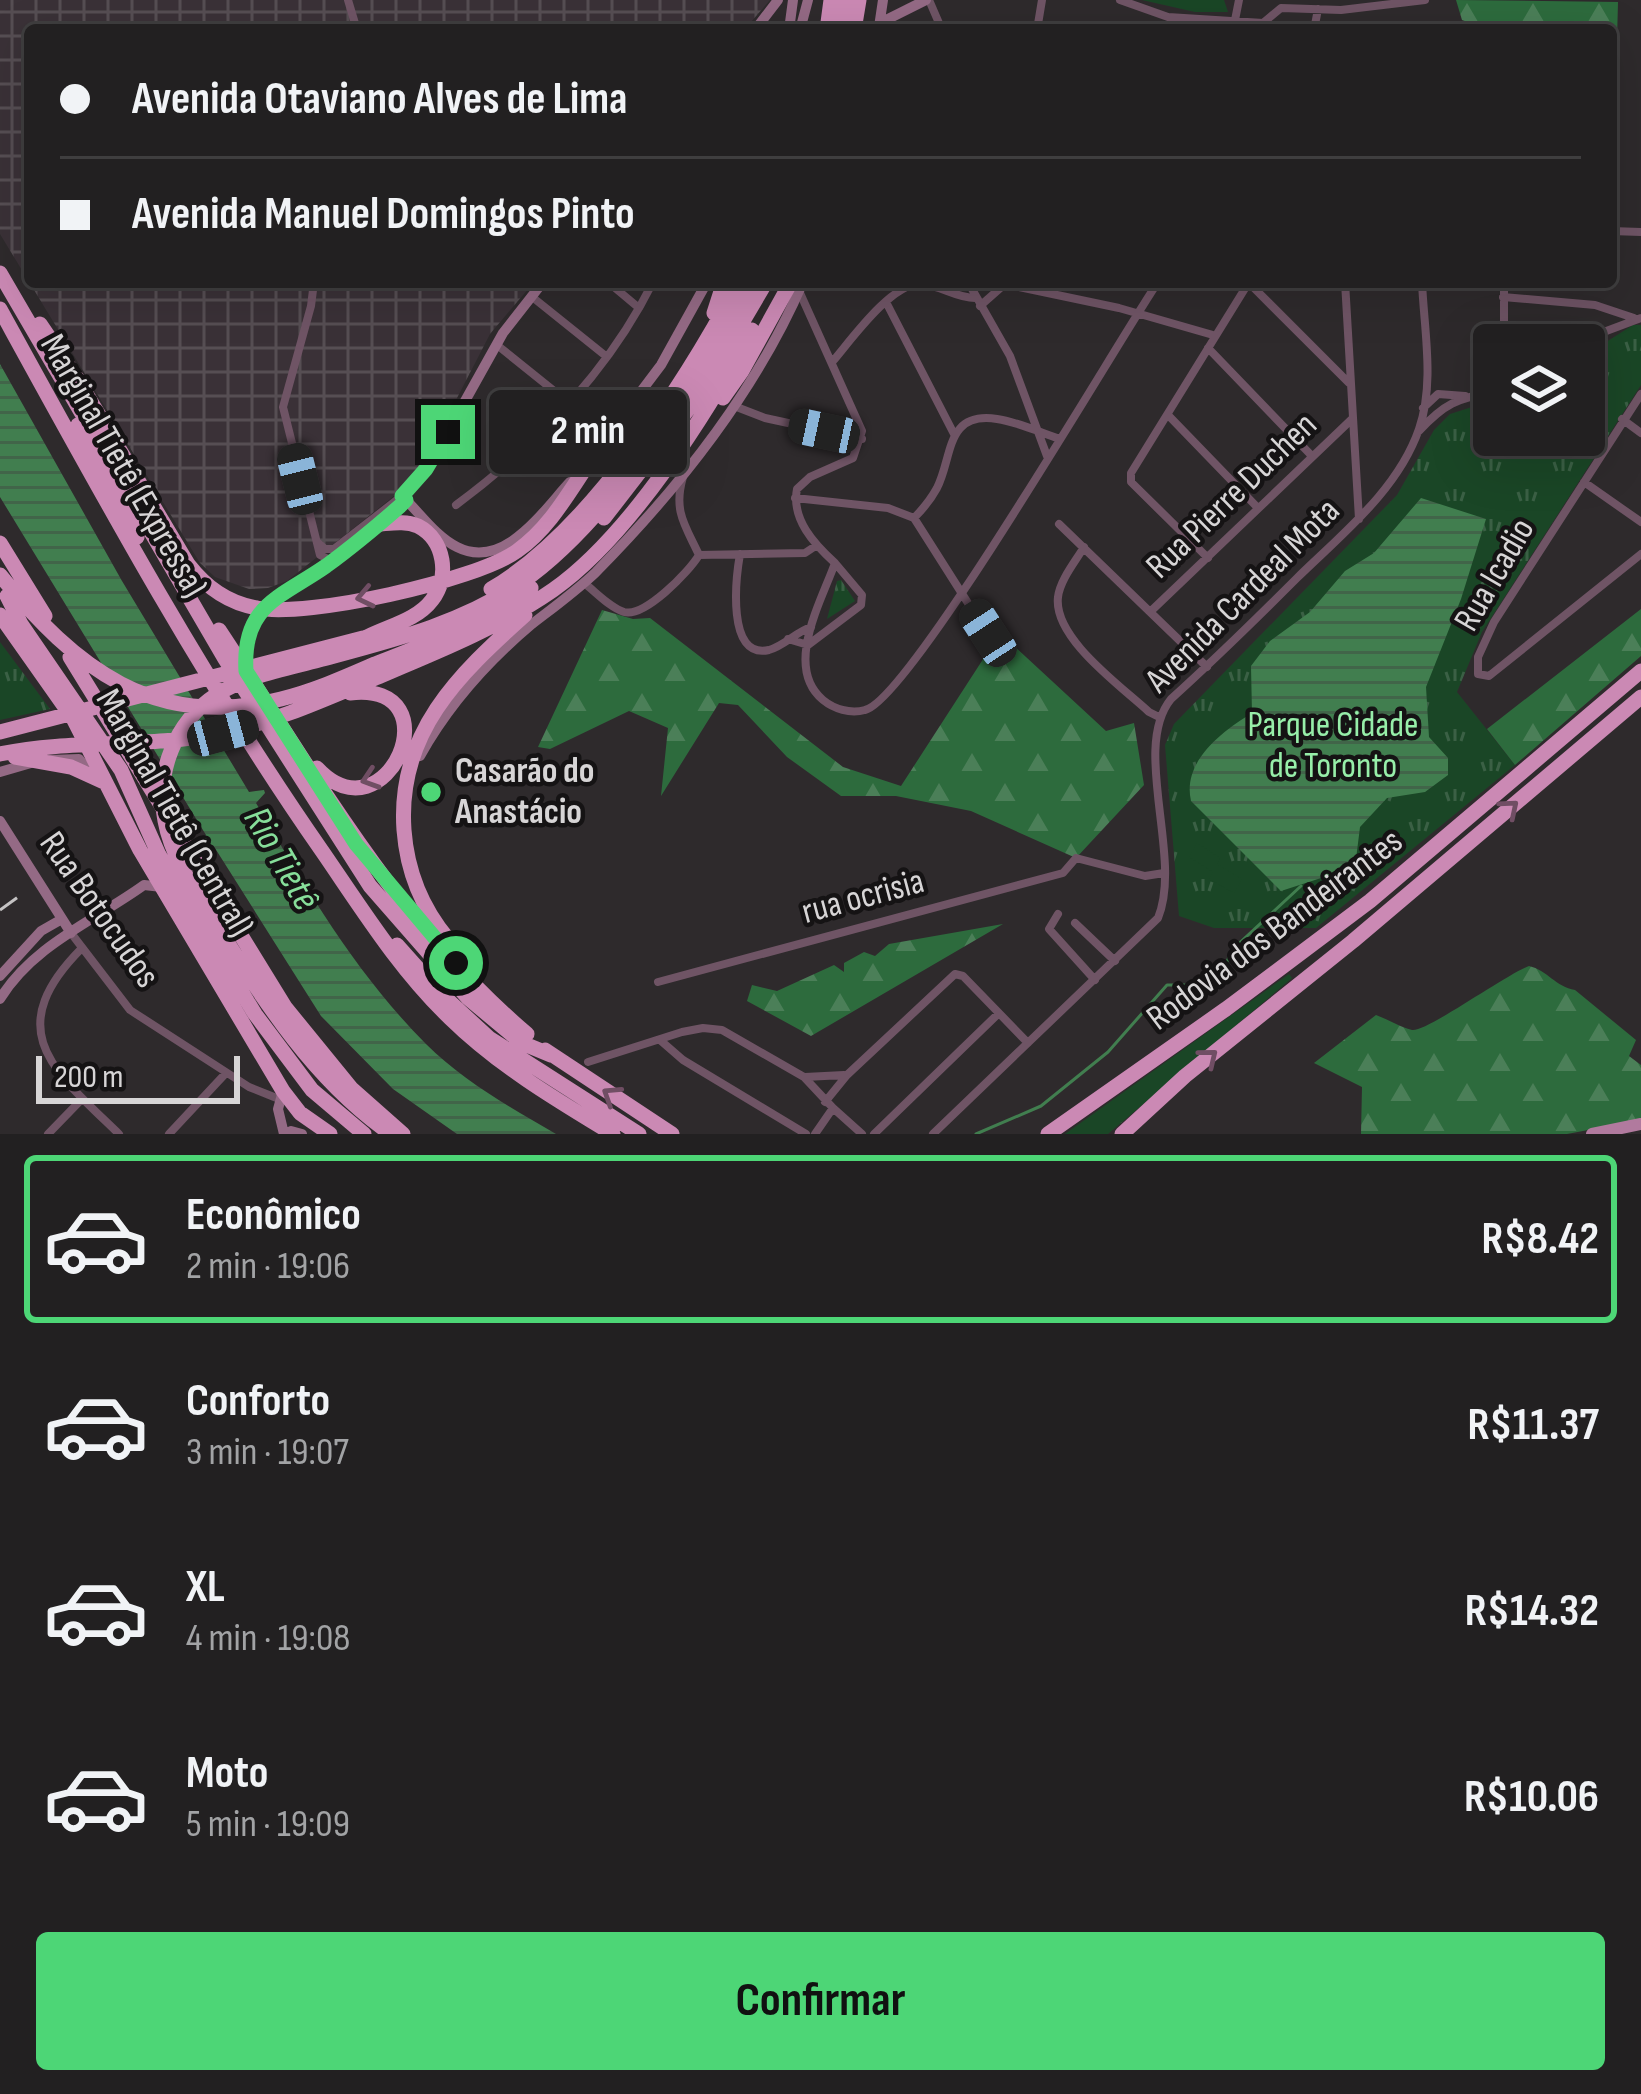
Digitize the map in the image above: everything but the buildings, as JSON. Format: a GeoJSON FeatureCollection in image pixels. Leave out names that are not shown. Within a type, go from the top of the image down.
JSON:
{"type":"FeatureCollection","features":[{"type":"Feature","properties":{"kind":"highway"},"geometry":{"type":"LineString","coordinates":[[0,273],[159,546],[398,931],[526,1065]]}},
{"type":"Feature","properties":{"kind":"highway"},"geometry":{"type":"LineString","coordinates":[[695,359],[722,288]]}},
{"type":"Feature","properties":{"kind":"highway"},"geometry":{"type":"LineString","coordinates":[[0,732],[426,621],[466,604],[530,562],[580,514],[695,359],[736,288]]}},
{"type":"Feature","properties":{"kind":"highway"},"geometry":{"type":"LineString","coordinates":[[193,888],[169,837],[163,803],[167,764],[190,716],[233,686],[441,632],[518,585],[580,530],[681,401],[749,288]]}},
{"type":"Feature","properties":{"kind":"highway"},"geometry":{"type":"LineString","coordinates":[[0,579],[77,658],[138,692],[193,705],[279,700],[513,600],[569,556],[700,394],[762,288]]}},
{"type":"Feature","properties":{"kind":"highway"},"geometry":{"type":"LineString","coordinates":[[481,992],[474,972],[421,899],[407,855],[404,783],[413,751],[444,697],[482,655],[621,524],[683,443],[773,288]]}},
{"type":"Feature","properties":{"kind":"highway"},"geometry":{"type":"LineString","coordinates":[[683,443],[701,428],[796,288]]}},
{"type":"Feature","properties":{"kind":"highway"},"geometry":{"type":"LineString","coordinates":[[10,291],[26,303],[65,361],[201,580],[232,600],[274,610],[318,607],[476,572],[511,556],[548,524],[592,457]]}},
{"type":"Feature","properties":{"kind":"highway","name":"Marginal Tietê (Expressa)"},"geometry":{"type":"LineString","coordinates":[[0,309],[179,626],[262,762],[379,934],[425,993],[483,1048],[613,1134]]}},
{"type":"Feature","properties":{"kind":"highway"},"geometry":{"type":"LineString","coordinates":[[37,338],[51,375],[179,626]]}},
{"type":"Feature","properties":{"kind":"highway"},"geometry":{"type":"LineString","coordinates":[[367,637],[418,614],[439,590],[443,575],[442,558],[428,533],[407,523],[381,524]]}},
{"type":"Feature","properties":{"kind":"highway"},"geometry":{"type":"LineString","coordinates":[[0,543],[285,1007],[351,1088],[403,1134]]}},
{"type":"Feature","properties":{"kind":"highway"},"geometry":{"type":"LineString","coordinates":[[159,546],[297,745],[356,844],[481,992],[551,1055],[672,1134]]}},
{"type":"Feature","properties":{"kind":"highway"},"geometry":{"type":"LineString","coordinates":[[0,562],[28,602],[41,609]]}},
{"type":"Feature","properties":{"kind":"highway","name":"Marginal Tietê (Central)"},"geometry":{"type":"LineString","coordinates":[[0,579],[7,626],[122,770],[159,855],[255,1014]]}},
{"type":"Feature","properties":{"kind":"highway"},"geometry":{"type":"LineString","coordinates":[[0,755],[35,748],[204,736],[255,725],[464,640],[556,588]]}},
{"type":"Feature","properties":{"kind":"highway"},"geometry":{"type":"LineString","coordinates":[[0,596],[7,626],[83,737],[134,838],[281,1095],[316,1132]]}},
{"type":"Feature","properties":{"kind":"highway","name":"Rodovia dos Bandeirantes"},"geometry":{"type":"LineString","coordinates":[[1048,1134],[1226,1010],[1370,901],[1641,671]]}},
{"type":"Feature","properties":{"kind":"highway"},"geometry":{"type":"LineString","coordinates":[[297,745],[325,776],[343,784],[375,782],[392,770],[402,752],[405,730],[392,702],[367,692],[328,698]]}},
{"type":"Feature","properties":{"kind":"highway","name":"Rodovia dos Bandeirantes"},"geometry":{"type":"LineString","coordinates":[[1122,1134],[1185,1076],[1641,697]]}},
{"type":"Feature","properties":{"kind":"highway"},"geometry":{"type":"LineString","coordinates":[[0,755],[70,766],[108,784],[144,817],[250,978],[327,1081],[391,1134]]}},
{"type":"Feature","properties":{"kind":"highway"},"geometry":{"type":"LineString","coordinates":[[370,886],[468,998],[522,1043],[551,1055]]}},
{"type":"Feature","properties":{"kind":"highway"},"geometry":{"type":"LineString","coordinates":[[379,934],[399,946],[456,1008],[526,1065],[639,1134]]}},
{"type":"Feature","properties":{"kind":"highway"},"geometry":{"type":"LineString","coordinates":[[250,978],[254,994],[308,1071],[368,1134]]}},
{"type":"Feature","properties":{"kind":"highway"},"geometry":{"type":"LineString","coordinates":[[255,1014],[316,1132]]}},
{"type":"Feature","properties":{"kind":"highway"},"geometry":{"type":"LineString","coordinates":[[255,1014],[312,1090],[368,1134]]}},
{"type":"Feature","properties":{"kind":"main road"},"geometry":{"type":"LineString","coordinates":[[884,24],[928,0]]}},
{"type":"Feature","properties":{"kind":"main road"},"geometry":{"type":"LineString","coordinates":[[776,4],[799,2]]}},
{"type":"Feature","properties":{"kind":"main road"},"geometry":{"type":"LineString","coordinates":[[246,671],[245,645],[260,613],[276,596],[381,524],[404,498],[436,453],[496,344],[538,288]]}},
{"type":"Feature","properties":{"kind":"main road"},"geometry":{"type":"LineString","coordinates":[[404,498],[457,547],[487,551],[515,540],[592,457],[661,364],[703,288]]}},
{"type":"Feature","properties":{"kind":"main road"},"geometry":{"type":"LineString","coordinates":[[403,809],[416,764],[450,709],[510,645],[584,583],[685,471],[733,405],[796,288]]}},
{"type":"Feature","properties":{"kind":"main road"},"geometry":{"type":"LineString","coordinates":[[0,772],[67,757],[79,759],[134,838]]}},
{"type":"Feature","properties":{"kind":"main road","name":"Rua Botocudos"},"geometry":{"type":"LineString","coordinates":[[0,821],[71,933]]}},
{"type":"Feature","properties":{"kind":"main road"},"geometry":{"type":"LineString","coordinates":[[126,879],[132,894]]}},
{"type":"Feature","properties":{"kind":"main road"},"geometry":{"type":"LineString","coordinates":[[0,999],[32,957],[150,883],[165,888]]}},
{"type":"Feature","properties":{"kind":"main road"},"geometry":{"type":"LineString","coordinates":[[88,904],[95,919]]}},
{"type":"Feature","properties":{"kind":"main road"},"geometry":{"type":"LineString","coordinates":[[0,976],[41,932],[62,919]]}},
{"type":"Feature","properties":{"kind":"main road"},"geometry":{"type":"LineString","coordinates":[[281,1095],[278,1118],[285,1134],[316,1132]]}},
{"type":"Feature","properties":{"kind":"main road"},"geometry":{"type":"LineString","coordinates":[[1592,1134],[1635,1130]]}},
{"type":"Feature","properties":{"kind":"street"},"geometry":{"type":"LineString","coordinates":[[1120,0],[1168,17],[1219,24]]}},
{"type":"Feature","properties":{"kind":"street"},"geometry":{"type":"LineString","coordinates":[[1253,24],[1263,23],[1281,8],[1425,0]]}},
{"type":"Feature","properties":{"kind":"street"},"geometry":{"type":"LineString","coordinates":[[1315,24],[1318,9]]}},
{"type":"Feature","properties":{"kind":"street"},"geometry":{"type":"LineString","coordinates":[[313,288],[284,406],[320,555],[332,561]]}},
{"type":"Feature","properties":{"kind":"street"},"geometry":{"type":"LineString","coordinates":[[615,288],[640,308]]}},
{"type":"Feature","properties":{"kind":"street"},"geometry":{"type":"LineString","coordinates":[[456,505],[490,480],[570,405],[607,357],[649,288]]}},
{"type":"Feature","properties":{"kind":"street"},"geometry":{"type":"LineString","coordinates":[[799,288],[858,419],[862,439],[853,458],[802,482],[794,499],[800,520],[817,545],[858,588],[863,600],[808,645]]}},
{"type":"Feature","properties":{"kind":"street"},"geometry":{"type":"LineString","coordinates":[[833,361],[901,288]]}},
{"type":"Feature","properties":{"kind":"street"},"geometry":{"type":"LineString","coordinates":[[931,288],[978,302]]}},
{"type":"Feature","properties":{"kind":"street"},"geometry":{"type":"LineString","coordinates":[[971,288],[1010,356],[1048,458]]}},
{"type":"Feature","properties":{"kind":"street"},"geometry":{"type":"LineString","coordinates":[[978,302],[999,288]]}},
{"type":"Feature","properties":{"kind":"street"},"geometry":{"type":"LineString","coordinates":[[1028,288],[1214,335]]}},
{"type":"Feature","properties":{"kind":"street"},"geometry":{"type":"LineString","coordinates":[[835,563],[813,624],[806,670],[816,694],[840,710],[869,710],[884,699],[963,593],[1154,288]]}},
{"type":"Feature","properties":{"kind":"street"},"geometry":{"type":"LineString","coordinates":[[1208,558],[1130,478],[1245,288]]}},
{"type":"Feature","properties":{"kind":"street"},"geometry":{"type":"LineString","coordinates":[[1255,288],[1349,383]]}},
{"type":"Feature","properties":{"kind":"street"},"geometry":{"type":"LineString","coordinates":[[1345,288],[1359,519]]}},
{"type":"Feature","properties":{"kind":"street","name":"Avenida Cardeal Mota"},"geometry":{"type":"LineString","coordinates":[[933,1134],[1158,918],[1164,873],[1159,717],[1171,699],[1359,519],[1388,484],[1418,432],[1423,408],[1428,374],[1422,288]]}},
{"type":"Feature","properties":{"kind":"street"},"geometry":{"type":"LineString","coordinates":[[1504,288],[1504,324]]}},
{"type":"Feature","properties":{"kind":"street"},"geometry":{"type":"LineString","coordinates":[[531,296],[607,357]]}},
{"type":"Feature","properties":{"kind":"street"},"geometry":{"type":"LineString","coordinates":[[1503,297],[1595,305],[1638,318]]}},
{"type":"Feature","properties":{"kind":"street"},"geometry":{"type":"LineString","coordinates":[[886,302],[954,434]]}},
{"type":"Feature","properties":{"kind":"street"},"geometry":{"type":"LineString","coordinates":[[1605,334],[1638,318]]}},
{"type":"Feature","properties":{"kind":"street"},"geometry":{"type":"LineString","coordinates":[[496,344],[608,435]]}},
{"type":"Feature","properties":{"kind":"street"},"geometry":{"type":"LineString","coordinates":[[1208,348],[1311,454]]}},
{"type":"Feature","properties":{"kind":"street","name":"Avenida Cardeal Mota"},"geometry":{"type":"LineString","coordinates":[[1428,374],[1441,407]]}},
{"type":"Feature","properties":{"kind":"street"},"geometry":{"type":"LineString","coordinates":[[1423,408],[1438,394],[1467,397]]}},
{"type":"Feature","properties":{"kind":"street","name":"Rua Icadio"},"geometry":{"type":"LineString","coordinates":[[1641,394],[1494,622],[1478,657],[1478,674],[1490,676],[1641,554]]}},
{"type":"Feature","properties":{"kind":"street"},"geometry":{"type":"LineString","coordinates":[[1418,432],[1441,407],[1473,396]]}},
{"type":"Feature","properties":{"kind":"street"},"geometry":{"type":"LineString","coordinates":[[733,405],[764,418],[862,439]]}},
{"type":"Feature","properties":{"kind":"street"},"geometry":{"type":"LineString","coordinates":[[1168,415],[1257,507]]}},
{"type":"Feature","properties":{"kind":"street"},"geometry":{"type":"LineString","coordinates":[[914,518],[937,489],[954,434],[981,418],[999,419],[1060,439]]}},
{"type":"Feature","properties":{"kind":"street","name":"Rua Pierre Duchen"},"geometry":{"type":"LineString","coordinates":[[1150,612],[1352,419]]}},
{"type":"Feature","properties":{"kind":"street"},"geometry":{"type":"LineString","coordinates":[[1622,419],[1641,433]]}},
{"type":"Feature","properties":{"kind":"street"},"geometry":{"type":"LineString","coordinates":[[685,471],[678,512],[699,554]]}},
{"type":"Feature","properties":{"kind":"street"},"geometry":{"type":"LineString","coordinates":[[1584,482],[1641,522]]}},
{"type":"Feature","properties":{"kind":"street"},"geometry":{"type":"LineString","coordinates":[[316,541],[334,549],[404,498]]}},
{"type":"Feature","properties":{"kind":"street"},"geometry":{"type":"LineString","coordinates":[[794,499],[888,508],[914,518],[988,633]]}},
{"type":"Feature","properties":{"kind":"street"},"geometry":{"type":"LineString","coordinates":[[1059,524],[1207,667]]}},
{"type":"Feature","properties":{"kind":"street"},"geometry":{"type":"LineString","coordinates":[[584,583],[617,609],[634,613],[668,588],[699,554],[805,553],[817,545]]}},
{"type":"Feature","properties":{"kind":"street"},"geometry":{"type":"LineString","coordinates":[[1084,547],[1059,590],[1063,628],[1159,717]]}},
{"type":"Feature","properties":{"kind":"street"},"geometry":{"type":"LineString","coordinates":[[740,554],[737,613],[745,641],[753,649],[766,650],[813,624],[829,627]]}},
{"type":"Feature","properties":{"kind":"street"},"geometry":{"type":"LineString","coordinates":[[787,639],[808,645]]}},
{"type":"Feature","properties":{"kind":"street","name":"rua ocrisia"},"geometry":{"type":"LineString","coordinates":[[658,982],[1063,873],[1076,858],[1145,876],[1164,873]]}},
{"type":"Feature","properties":{"kind":"street"},"geometry":{"type":"LineString","coordinates":[[1058,914],[1049,929],[1095,980]]}},
{"type":"Feature","properties":{"kind":"street"},"geometry":{"type":"LineString","coordinates":[[1075,923],[1115,961]]}},
{"type":"Feature","properties":{"kind":"street","name":"Rua Botocudos"},"geometry":{"type":"LineString","coordinates":[[71,933],[130,1010],[226,1073],[281,1095]]}},
{"type":"Feature","properties":{"kind":"street"},"geometry":{"type":"LineString","coordinates":[[81,949],[46,988],[38,1031],[52,1069],[119,1134]]}},
{"type":"Feature","properties":{"kind":"street"},"geometry":{"type":"LineString","coordinates":[[815,1134],[847,1075],[955,974],[963,976],[1028,1042]]}},
{"type":"Feature","properties":{"kind":"street"},"geometry":{"type":"LineString","coordinates":[[874,1134],[999,1013]]}},
{"type":"Feature","properties":{"kind":"street"},"geometry":{"type":"LineString","coordinates":[[588,1061],[703,1028],[722,1030],[804,1077],[862,1134]]}},
{"type":"Feature","properties":{"kind":"street"},"geometry":{"type":"LineString","coordinates":[[660,1040],[682,1060],[806,1134]]}},
{"type":"Feature","properties":{"kind":"street"},"geometry":{"type":"LineString","coordinates":[[169,1134],[226,1073]]}},
{"type":"Feature","properties":{"kind":"street"},"geometry":{"type":"LineString","coordinates":[[804,1077],[847,1075]]}},
{"type":"Feature","properties":{"kind":"street"},"geometry":{"type":"LineString","coordinates":[[48,1134],[82,1099]]}},
{"type":"Feature","properties":{"kind":"shaded area"},"geometry":{"type":"Polygon","coordinates":[[[0,0],[770,0],[749,24],[24,24],[24,273],[0,234],[0,0]]]}},
{"type":"Feature","properties":{"kind":"shaded area"},"geometry":{"type":"Polygon","coordinates":[[[33,288],[529,288],[490,334],[425,460],[399,492],[287,581],[268,588],[249,589],[215,577],[200,563],[33,288]]]}},
{"type":"Feature","properties":{"kind":"green space"},"geometry":{"type":"Polygon","coordinates":[[[1142,0],[1224,0],[1228,12],[1195,12],[1142,0]]]}},
{"type":"Feature","properties":{"kind":"green space"},"geometry":{"type":"Polygon","coordinates":[[[1456,0],[1618,2],[1617,39],[1617,24],[1473,24],[1462,20],[1456,0]]]}},
{"type":"Feature","properties":{"kind":"green space","name":"Parque Cidade de Toronto"},"geometry":{"type":"Polygon","coordinates":[[[1641,325],[1641,385],[1605,441],[1605,343],[1641,325]]]}},
{"type":"Feature","properties":{"kind":"green space","name":"Parque Cidade de Toronto"},"geometry":{"type":"Polygon","coordinates":[[[1473,407],[1473,456],[1595,456],[1482,632],[1457,692],[1515,765],[1316,928],[1214,928],[1179,916],[1165,745],[1174,724],[1397,495],[1434,430],[1450,414],[1473,407]]]}},
{"type":"Feature","properties":{"kind":"green space"},"geometry":{"type":"Polygon","coordinates":[[[841,580],[855,601],[827,619],[837,581],[841,580]]]}},
{"type":"Feature","properties":{"kind":"green space"},"geometry":{"type":"Polygon","coordinates":[[[1641,609],[1641,656],[1515,765],[1487,729],[1641,609]]]}},
{"type":"Feature","properties":{"kind":"green space"},"geometry":{"type":"Polygon","coordinates":[[[602,610],[633,619],[650,618],[843,767],[901,786],[1000,633],[1106,731],[1134,723],[1144,785],[1076,858],[971,811],[896,796],[841,796],[787,757],[738,705],[719,703],[661,796],[668,728],[629,711],[550,749],[538,747],[602,610]]]}},
{"type":"Feature","properties":{"kind":"green space"},"geometry":{"type":"Polygon","coordinates":[[[0,642],[50,709],[0,720],[0,642]]]}},
{"type":"Feature","properties":{"kind":"green space"},"geometry":{"type":"Polygon","coordinates":[[[1197,843],[1220,858],[1217,864],[1242,879],[1234,893],[1209,879],[1213,872],[1189,857],[1197,843]]]}},
{"type":"Feature","properties":{"kind":"green space"},"geometry":{"type":"Polygon","coordinates":[[[1003,924],[811,1036],[747,1001],[752,985],[777,991],[834,965],[844,972],[844,963],[864,952],[875,956],[889,944],[1003,924]]]}},
{"type":"Feature","properties":{"kind":"green space"},"geometry":{"type":"Polygon","coordinates":[[[1529,966],[1575,990],[1636,1040],[1629,1056],[1641,1065],[1641,1120],[1567,1134],[1361,1134],[1362,1087],[1314,1063],[1376,1015],[1407,1029],[1420,1028],[1529,966]]]}},
{"type":"Feature","properties":{"kind":"green space"},"geometry":{"type":"Polygon","coordinates":[[[1289,974],[1292,978],[1108,1134],[1065,1134],[1289,974]]]}},
{"type":"Feature","properties":{"kind":"water","name":"Rio Tietê"},"geometry":{"type":"Polygon","coordinates":[[[0,364],[122,581],[249,792],[264,790],[256,803],[355,960],[440,1057],[556,1134],[457,1134],[393,1089],[321,1016],[213,845],[200,850],[197,846],[206,835],[0,497],[0,364]]]}},
{"type":"Feature","properties":{"kind":"water"},"geometry":{"type":"Polygon","coordinates":[[[1421,498],[1486,519],[1426,687],[1429,737],[1448,758],[1448,775],[1425,792],[1387,798],[1360,827],[1355,867],[1281,891],[1191,801],[1192,773],[1217,739],[1252,713],[1251,666],[1270,641],[1310,612],[1345,571],[1374,553],[1421,498]]]}},
{"type":"Feature","properties":{"kind":"waterway"},"geometry":{"type":"LineString","coordinates":[[976,1134],[1041,1106],[1108,1052],[1167,985],[1191,985],[1223,970],[1233,949],[1301,886]]}},
{"type":"Feature","properties":{"kind":"railway"},"geometry":{"type":"LineString","coordinates":[[0,910],[29,889]]}},
{"type":"Feature","properties":{"kind":"place","name":"Casarão do Anastácio"},"geometry":{"type":"Point","coordinates":[431,792]}},
{"type":"Feature","properties":{"kind":"route"},"geometry":{"type":"LineString","coordinates":[[448,432],[426,469],[402,496],[406,500],[400,506],[324,568],[266,605],[248,634],[245,655],[246,671],[356,844],[456,963]]}}]}
